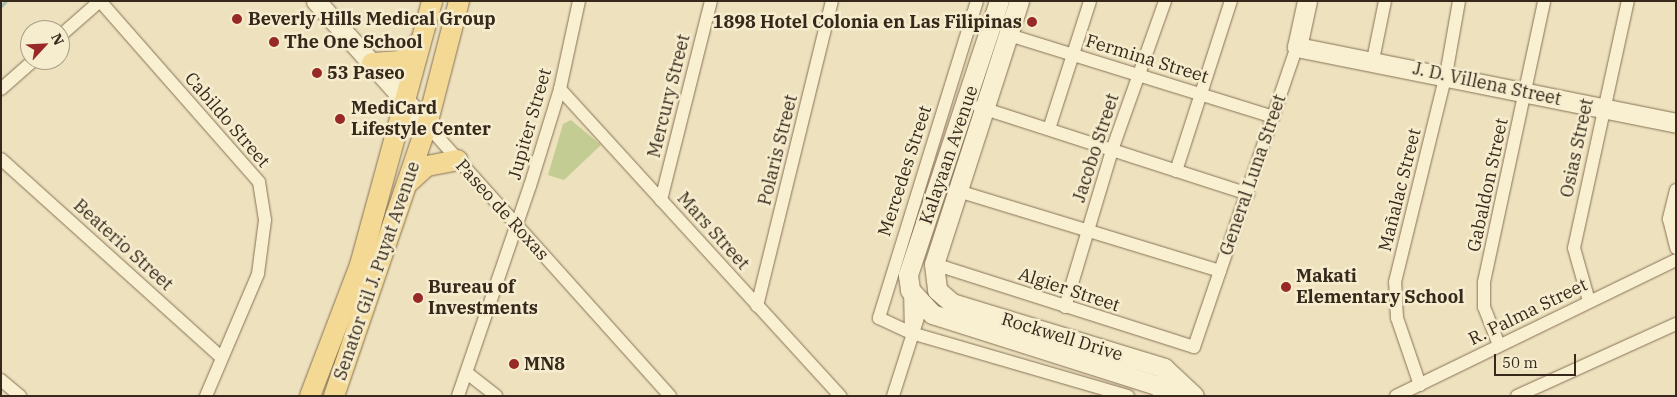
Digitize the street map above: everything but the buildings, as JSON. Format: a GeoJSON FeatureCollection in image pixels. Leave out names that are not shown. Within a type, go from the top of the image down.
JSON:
{"type":"FeatureCollection","features":[{"type":"Feature","properties":{"kind":"main road","name":"Paseo de Roxas"},"geometry":{"type":"LineString","coordinates":[[316,1],[427,125]]}},
{"type":"Feature","properties":{"kind":"main road","name":"Senator Gil J. Puyat Avenue"},"geometry":{"type":"LineString","coordinates":[[310,396],[360,265],[432,1]]}},
{"type":"Feature","properties":{"kind":"main road","name":"Senator Gil J. Puyat Avenue"},"geometry":{"type":"LineString","coordinates":[[334,396],[427,125],[459,1]]}},
{"type":"Feature","properties":{"kind":"main road","name":"Kalayaan Avenue"},"geometry":{"type":"LineString","coordinates":[[910,290],[908,275],[999,1]]}},
{"type":"Feature","properties":{"kind":"main road","name":"Kalayaan Avenue"},"geometry":{"type":"LineString","coordinates":[[922,305],[1019,1]]}},
{"type":"Feature","properties":{"kind":"main road","name":"General Luna Street"},"geometry":{"type":"LineString","coordinates":[[1298,47],[1307,1]]}},
{"type":"Feature","properties":{"kind":"main road"},"geometry":{"type":"LineString","coordinates":[[372,63],[402,61],[423,35]]}},
{"type":"Feature","properties":{"kind":"main road","name":"J. D. Villena Street"},"geometry":{"type":"LineString","coordinates":[[1298,47],[1446,75],[1526,94],[1675,121]]}},
{"type":"Feature","properties":{"kind":"main road"},"geometry":{"type":"LineString","coordinates":[[408,184],[427,166],[457,160]]}},
{"type":"Feature","properties":{"kind":"main road","name":"Rockwell Drive"},"geometry":{"type":"LineString","coordinates":[[933,272],[937,290],[952,303],[1164,368],[1194,396]]}},
{"type":"Feature","properties":{"kind":"main road"},"geometry":{"type":"LineString","coordinates":[[910,290],[922,305]]}},
{"type":"Feature","properties":{"kind":"main road","name":"Rockwell Drive"},"geometry":{"type":"LineString","coordinates":[[922,305],[932,314],[1156,385],[1171,396]]}},
{"type":"Feature","properties":{"kind":"street"},"geometry":{"type":"LineString","coordinates":[[70,27],[100,1]]}},
{"type":"Feature","properties":{"kind":"street","name":"Cabildo Street"},"geometry":{"type":"LineString","coordinates":[[100,1],[259,182],[264,202],[264,244],[258,274],[206,396]]}},
{"type":"Feature","properties":{"kind":"street","name":"Jupiter Street"},"geometry":{"type":"LineString","coordinates":[[458,396],[560,89],[579,1]]}},
{"type":"Feature","properties":{"kind":"street","name":"Mercury Street"},"geometry":{"type":"LineString","coordinates":[[661,200],[711,1]]}},
{"type":"Feature","properties":{"kind":"street","name":"Polaris Street"},"geometry":{"type":"LineString","coordinates":[[758,306],[832,1]]}},
{"type":"Feature","properties":{"kind":"street","name":"Mercedes Street"},"geometry":{"type":"LineString","coordinates":[[911,333],[885,324],[879,318],[880,308],[977,1]]}},
{"type":"Feature","properties":{"kind":"street"},"geometry":{"type":"LineString","coordinates":[[1049,130],[1090,1]]}},
{"type":"Feature","properties":{"kind":"street","name":"Jacobo Street"},"geometry":{"type":"LineString","coordinates":[[1065,307],[1112,150],[1165,1]]}},
{"type":"Feature","properties":{"kind":"street"},"geometry":{"type":"LineString","coordinates":[[1176,171],[1231,1]]}},
{"type":"Feature","properties":{"kind":"street"},"geometry":{"type":"LineString","coordinates":[[1373,60],[1385,1]]}},
{"type":"Feature","properties":{"kind":"street","name":"Mañalac Street"},"geometry":{"type":"LineString","coordinates":[[1420,385],[1397,318],[1395,282],[1446,75],[1459,1]]}},
{"type":"Feature","properties":{"kind":"street","name":"Gabaldon Street"},"geometry":{"type":"LineString","coordinates":[[1499,345],[1484,307],[1484,282],[1526,94],[1544,1]]}},
{"type":"Feature","properties":{"kind":"street","name":"Osias Street"},"geometry":{"type":"LineString","coordinates":[[1589,301],[1576,266],[1574,248],[1628,1]]}},
{"type":"Feature","properties":{"kind":"street","name":"Fermina Street"},"geometry":{"type":"LineString","coordinates":[[1009,36],[1274,117]]}},
{"type":"Feature","properties":{"kind":"street","name":"General Luna Street"},"geometry":{"type":"LineString","coordinates":[[1194,347],[1298,47]]}},
{"type":"Feature","properties":{"kind":"street"},"geometry":{"type":"LineString","coordinates":[[1,89],[23,70]]}},
{"type":"Feature","properties":{"kind":"street","name":"Mars Street"},"geometry":{"type":"LineString","coordinates":[[560,89],[840,396]]}},
{"type":"Feature","properties":{"kind":"street"},"geometry":{"type":"LineString","coordinates":[[966,103],[1248,194]]}},
{"type":"Feature","properties":{"kind":"street","name":"Paseo de Roxas"},"geometry":{"type":"LineString","coordinates":[[427,125],[670,396]]}},
{"type":"Feature","properties":{"kind":"street","name":"Beaterio Street"},"geometry":{"type":"LineString","coordinates":[[1,159],[222,358]]}},
{"type":"Feature","properties":{"kind":"street"},"geometry":{"type":"LineString","coordinates":[[1676,190],[1669,219],[1676,248]]}},
{"type":"Feature","properties":{"kind":"street"},"geometry":{"type":"LineString","coordinates":[[958,191],[1089,229],[1220,271]]}},
{"type":"Feature","properties":{"kind":"street","name":"R. Palma Street"},"geometry":{"type":"LineString","coordinates":[[1396,396],[1676,260]]}},
{"type":"Feature","properties":{"kind":"street","name":"Algier Street"},"geometry":{"type":"LineString","coordinates":[[933,272],[1065,307],[1194,347]]}},
{"type":"Feature","properties":{"kind":"street"},"geometry":{"type":"LineString","coordinates":[[910,290],[911,333]]}},
{"type":"Feature","properties":{"kind":"street"},"geometry":{"type":"LineString","coordinates":[[893,396],[911,333],[922,305]]}},
{"type":"Feature","properties":{"kind":"street"},"geometry":{"type":"LineString","coordinates":[[1517,396],[1676,324]]}},
{"type":"Feature","properties":{"kind":"street"},"geometry":{"type":"LineString","coordinates":[[911,333],[1128,396]]}},
{"type":"Feature","properties":{"kind":"street"},"geometry":{"type":"LineString","coordinates":[[467,373],[496,396]]}},
{"type":"Feature","properties":{"kind":"street"},"geometry":{"type":"LineString","coordinates":[[1,380],[20,396]]}},
{"type":"Feature","properties":{"kind":"green space"},"geometry":{"type":"Polygon","coordinates":[[[571,120],[601,145],[564,180],[548,175],[563,124],[571,120]]]}},
{"type":"Feature","properties":{"kind":"waterway"},"geometry":{"type":"LineString","coordinates":[[1,6],[6,1]]}},
{"type":"Feature","properties":{"kind":"place","name":"Beverly Hills Medical Group"},"geometry":{"type":"Point","coordinates":[237,19]}},
{"type":"Feature","properties":{"kind":"place","name":"1898 Hotel Colonia en Las Filipinas"},"geometry":{"type":"Point","coordinates":[1032,22]}},
{"type":"Feature","properties":{"kind":"place","name":"The One School"},"geometry":{"type":"Point","coordinates":[274,42]}},
{"type":"Feature","properties":{"kind":"place","name":"53 Paseo"},"geometry":{"type":"Point","coordinates":[317,73]}},
{"type":"Feature","properties":{"kind":"place","name":"MediCard Lifestyle Center"},"geometry":{"type":"Point","coordinates":[340,119]}},
{"type":"Feature","properties":{"kind":"place","name":"Makati Elementary School"},"geometry":{"type":"Point","coordinates":[1286,287]}},
{"type":"Feature","properties":{"kind":"place","name":"Bureau of Investments"},"geometry":{"type":"Point","coordinates":[418,298]}},
{"type":"Feature","properties":{"kind":"place","name":"MN8"},"geometry":{"type":"Point","coordinates":[514,364]}}]}
